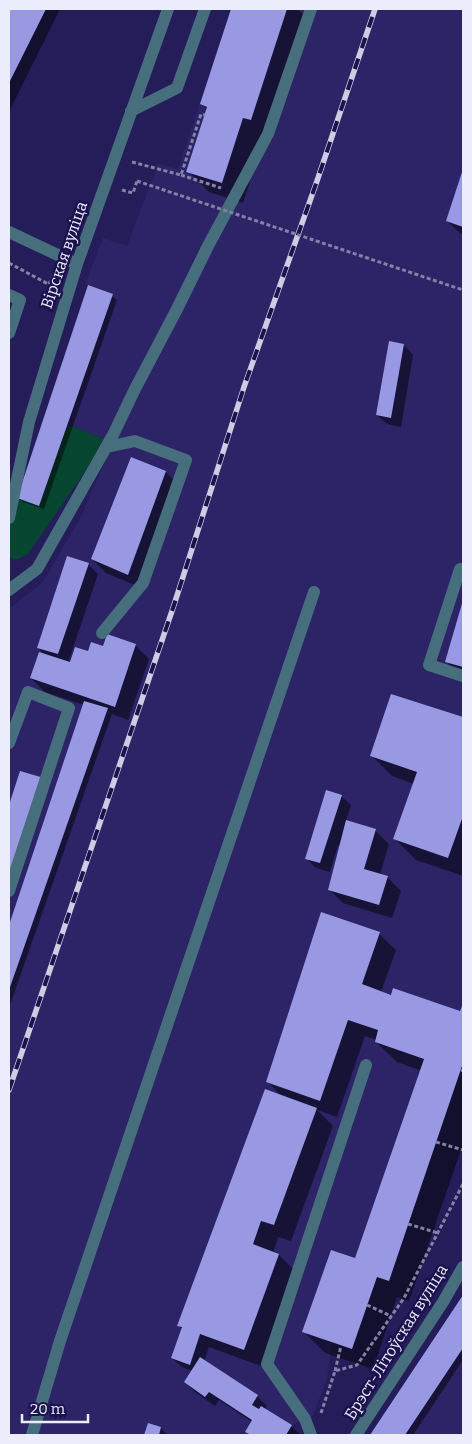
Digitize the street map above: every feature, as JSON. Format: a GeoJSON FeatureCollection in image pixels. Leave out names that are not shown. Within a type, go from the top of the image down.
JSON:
{"type":"FeatureCollection","features":[{"type":"Feature","properties":{"kind":"street","name":"Вірская вуліца"},"geometry":{"type":"LineString","coordinates":[[9,518],[28,422],[68,292],[168,9]]}},
{"type":"Feature","properties":{"kind":"street"},"geometry":{"type":"LineString","coordinates":[[131,111],[176,88],[205,9]]}},
{"type":"Feature","properties":{"kind":"street"},"geometry":{"type":"LineString","coordinates":[[9,590],[38,569],[107,447],[208,246],[268,134],[311,9]]}},
{"type":"Feature","properties":{"kind":"street"},"geometry":{"type":"LineString","coordinates":[[9,232],[77,264]]}},
{"type":"Feature","properties":{"kind":"street"},"geometry":{"type":"LineString","coordinates":[[9,295],[20,300],[9,333]]}},
{"type":"Feature","properties":{"kind":"street"},"geometry":{"type":"LineString","coordinates":[[102,634],[143,583],[186,460],[135,441],[107,447]]}},
{"type":"Feature","properties":{"kind":"street"},"geometry":{"type":"LineString","coordinates":[[463,570],[460,569],[428,665],[463,676]]}},
{"type":"Feature","properties":{"kind":"street"},"geometry":{"type":"LineString","coordinates":[[32,1435],[60,1341],[314,592]]}},
{"type":"Feature","properties":{"kind":"street"},"geometry":{"type":"LineString","coordinates":[[9,743],[28,692],[69,708],[9,891]]}},
{"type":"Feature","properties":{"kind":"street"},"geometry":{"type":"LineString","coordinates":[[309,1430],[305,1419],[267,1364],[366,1065]]}},
{"type":"Feature","properties":{"kind":"street","name":"Брэст-Літоўская вуліца"},"geometry":{"type":"LineString","coordinates":[[356,1435],[443,1302],[463,1267]]}},
{"type":"Feature","properties":{"kind":"path"},"geometry":{"type":"LineString","coordinates":[[181,175],[189,158],[201,114],[205,115]]}},
{"type":"Feature","properties":{"kind":"path"},"geometry":{"type":"LineString","coordinates":[[127,160],[207,184]]}},
{"type":"Feature","properties":{"kind":"path"},"geometry":{"type":"LineString","coordinates":[[122,190],[133,193],[137,181],[463,290]]}},
{"type":"Feature","properties":{"kind":"path"},"geometry":{"type":"LineString","coordinates":[[9,263],[68,292]]}},
{"type":"Feature","properties":{"kind":"path"},"geometry":{"type":"LineString","coordinates":[[436,1142],[463,1150]]}},
{"type":"Feature","properties":{"kind":"path"},"geometry":{"type":"LineString","coordinates":[[335,1371],[357,1365],[404,1298],[463,1184]]}},
{"type":"Feature","properties":{"kind":"path"},"geometry":{"type":"LineString","coordinates":[[408,1224],[438,1233]]}},
{"type":"Feature","properties":{"kind":"path"},"geometry":{"type":"LineString","coordinates":[[367,1305],[391,1316]]}},
{"type":"Feature","properties":{"kind":"path"},"geometry":{"type":"LineString","coordinates":[[309,1430],[320,1419],[341,1346]]}},
{"type":"Feature","properties":{"kind":"shaded area"},"geometry":{"type":"Polygon","coordinates":[[[231,9],[463,9],[463,1030],[455,1027],[460,1011],[393,988],[375,1042],[424,1059],[355,1258],[331,1250],[302,1332],[332,1343],[327,1379],[313,1416],[292,1425],[286,1435],[9,1435],[9,609],[43,582],[82,515],[111,446],[105,439],[68,425],[113,295],[85,284],[103,238],[127,246],[158,164],[178,169],[231,9]]]}},
{"type":"Feature","properties":{"kind":"shaded area"},"geometry":{"type":"Polygon","coordinates":[[[463,1348],[463,1435],[405,1435],[463,1348]]]}},
{"type":"Feature","properties":{"kind":"green space"},"geometry":{"type":"Polygon","coordinates":[[[68,425],[105,439],[28,554],[18,559],[12,559],[9,553],[8,538],[17,498],[39,505],[68,425]]]}},
{"type":"Feature","properties":{"kind":"building"},"geometry":{"type":"Polygon","coordinates":[[[9,9],[46,9],[9,83],[9,9]]]}},
{"type":"Feature","properties":{"kind":"building"},"geometry":{"type":"Polygon","coordinates":[[[231,9],[287,9],[251,120],[243,118],[222,183],[186,172],[207,107],[200,104],[231,9]]]}},
{"type":"Feature","properties":{"kind":"building"},"geometry":{"type":"Polygon","coordinates":[[[463,169],[463,227],[446,221],[463,169]]]}},
{"type":"Feature","properties":{"kind":"building"},"geometry":{"type":"Polygon","coordinates":[[[88,285],[113,294],[39,506],[17,498],[88,285]]]}},
{"type":"Feature","properties":{"kind":"building"},"geometry":{"type":"Polygon","coordinates":[[[389,341],[404,344],[391,418],[376,415],[389,341]]]}},
{"type":"Feature","properties":{"kind":"building"},"geometry":{"type":"Polygon","coordinates":[[[131,457],[166,471],[128,575],[91,559],[131,457]]]}},
{"type":"Feature","properties":{"kind":"building"},"geometry":{"type":"Polygon","coordinates":[[[67,556],[89,563],[58,654],[37,648],[67,556]]]}},
{"type":"Feature","properties":{"kind":"building"},"geometry":{"type":"Polygon","coordinates":[[[463,600],[463,667],[445,662],[463,600]]]}},
{"type":"Feature","properties":{"kind":"building"},"geometry":{"type":"Polygon","coordinates":[[[107,634],[136,644],[115,707],[30,678],[39,652],[70,662],[75,647],[88,651],[91,642],[103,646],[107,634]]]}},
{"type":"Feature","properties":{"kind":"building"},"geometry":{"type":"Polygon","coordinates":[[[391,694],[463,717],[463,816],[448,858],[393,839],[417,772],[370,756],[391,694]]]}},
{"type":"Feature","properties":{"kind":"building"},"geometry":{"type":"Polygon","coordinates":[[[84,701],[108,708],[9,990],[9,925],[84,701]]]}},
{"type":"Feature","properties":{"kind":"building"},"geometry":{"type":"Polygon","coordinates":[[[20,771],[44,778],[9,878],[9,805],[20,771]]]}},
{"type":"Feature","properties":{"kind":"building"},"geometry":{"type":"Polygon","coordinates":[[[326,790],[342,795],[320,863],[305,859],[326,790]]]}},
{"type":"Feature","properties":{"kind":"building"},"geometry":{"type":"Polygon","coordinates":[[[346,820],[376,829],[364,869],[388,876],[379,905],[328,890],[346,820]]]}},
{"type":"Feature","properties":{"kind":"building"},"geometry":{"type":"Polygon","coordinates":[[[321,912],[380,932],[362,984],[391,995],[393,988],[460,1011],[463,1004],[463,1063],[389,1281],[377,1277],[352,1349],[302,1332],[331,1250],[355,1258],[424,1059],[375,1042],[378,1030],[348,1020],[320,1101],[266,1082],[321,912]]]}},
{"type":"Feature","properties":{"kind":"building"},"geometry":{"type":"Polygon","coordinates":[[[265,1089],[317,1108],[274,1225],[261,1221],[253,1244],[279,1254],[244,1350],[200,1334],[190,1365],[171,1358],[182,1327],[177,1326],[265,1089]]]}},
{"type":"Feature","properties":{"kind":"building"},"geometry":{"type":"Polygon","coordinates":[[[463,1295],[463,1348],[405,1435],[370,1435],[463,1295]]]}},
{"type":"Feature","properties":{"kind":"building"},"geometry":{"type":"Polygon","coordinates":[[[200,1357],[258,1395],[252,1405],[259,1409],[261,1406],[292,1425],[286,1435],[251,1435],[245,1432],[252,1420],[209,1392],[205,1397],[184,1382],[200,1357]]]}},
{"type":"Feature","properties":{"kind":"building"},"geometry":{"type":"Polygon","coordinates":[[[148,1423],[161,1427],[159,1435],[144,1435],[148,1423]]]}},
{"type":"Feature","properties":{"kind":"railway"},"geometry":{"type":"LineString","coordinates":[[9,1090],[173,608],[244,387],[317,181],[375,9]]}}]}
